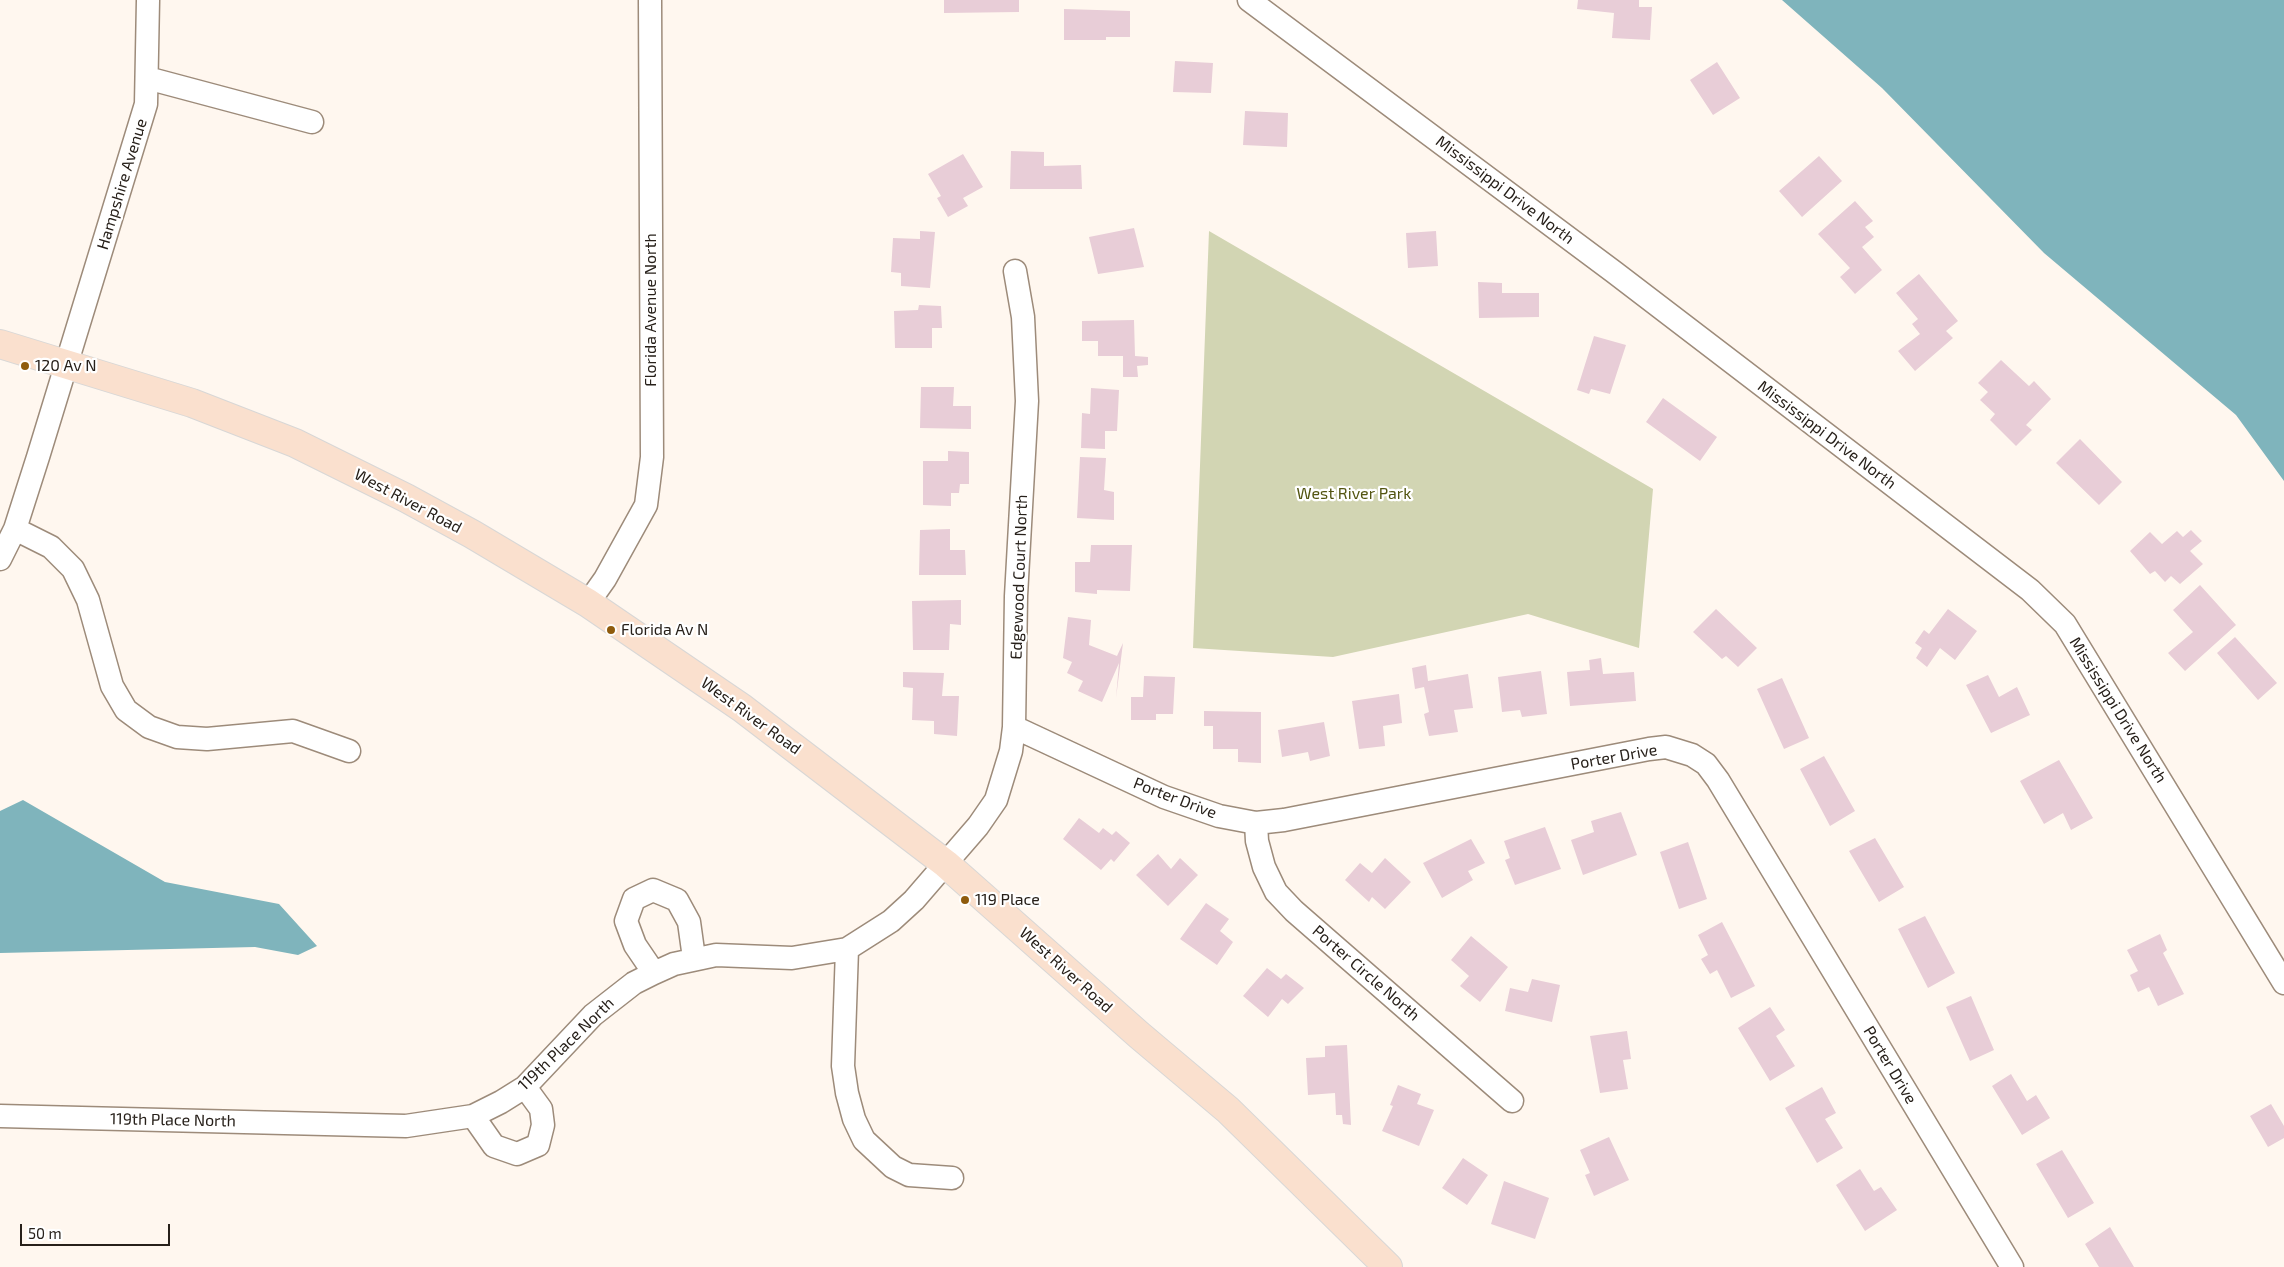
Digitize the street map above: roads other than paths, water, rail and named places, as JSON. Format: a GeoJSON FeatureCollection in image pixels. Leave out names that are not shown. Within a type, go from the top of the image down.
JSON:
{"type":"FeatureCollection","features":[{"type":"Feature","properties":{"kind":"main road","name":"West River Road"},"geometry":{"type":"LineString","coordinates":[[0,344],[192,404],[295,443],[464,530],[588,603],[742,708],[946,864],[1139,1035],[1228,1110],[1388,1267]]}},
{"type":"Feature","properties":{"kind":"street","name":"Hampshire Avenue"},"geometry":{"type":"LineString","coordinates":[[0,559],[15,530],[146,104],[148,0]]}},
{"type":"Feature","properties":{"kind":"street","name":"Florida Avenue North"},"geometry":{"type":"LineString","coordinates":[[588,603],[605,578],[646,505],[652,457],[650,0]]}},
{"type":"Feature","properties":{"kind":"street","name":"Mississippi Drive North"},"geometry":{"type":"LineString","coordinates":[[1249,0],[1591,254],[2030,590],[2065,624],[2284,983]]}},
{"type":"Feature","properties":{"kind":"street"},"geometry":{"type":"LineString","coordinates":[[147,78],[312,122]]}},
{"type":"Feature","properties":{"kind":"street","name":"Edgewood Court North"},"geometry":{"type":"LineString","coordinates":[[946,864],[978,826],[996,800],[1011,751],[1014,728],[1016,596],[1027,401],[1023,317],[1015,271]]}},
{"type":"Feature","properties":{"kind":"street"},"geometry":{"type":"LineString","coordinates":[[15,530],[51,548],[73,569],[88,600],[112,686],[126,710],[149,727],[177,737],[207,740],[293,731],[349,751]]}},
{"type":"Feature","properties":{"kind":"street","name":"Porter Drive"},"geometry":{"type":"LineString","coordinates":[[1014,728],[1164,797],[1219,816],[1256,823],[1284,820],[1649,749],[1666,747],[1692,755],[1706,764],[1718,780],[2012,1267]]}},
{"type":"Feature","properties":{"kind":"street","name":"Porter Circle North"},"geometry":{"type":"LineString","coordinates":[[1256,823],[1257,841],[1264,867],[1276,892],[1512,1101]]}},
{"type":"Feature","properties":{"kind":"street","name":"119th Place North"},"geometry":{"type":"LineString","coordinates":[[0,1116],[406,1126],[472,1116],[501,1102],[525,1087],[593,1015],[634,983],[654,973],[694,958],[716,955],[792,958],[847,949],[891,921],[914,900],[946,864]]}},
{"type":"Feature","properties":{"kind":"street"},"geometry":{"type":"LineString","coordinates":[[654,973],[635,945],[626,921],[634,899],[653,890],[677,900],[689,922],[694,958]]}},
{"type":"Feature","properties":{"kind":"street"},"geometry":{"type":"LineString","coordinates":[[847,949],[843,1066],[847,1093],[857,1126],[864,1140],[893,1167],[909,1175],[952,1178]]}},
{"type":"Feature","properties":{"kind":"street"},"geometry":{"type":"LineString","coordinates":[[472,1116],[494,1146],[517,1154],[538,1146],[543,1125],[541,1109],[525,1087]]}},
{"type":"Feature","properties":{"kind":"water"},"geometry":{"type":"Polygon","coordinates":[[[1782,0],[2284,0],[2284,481],[2236,415],[2044,253],[1882,88],[1782,0]]]}},
{"type":"Feature","properties":{"kind":"water"},"geometry":{"type":"Polygon","coordinates":[[[23,800],[165,882],[279,904],[317,946],[298,955],[255,947],[0,953],[0,811],[23,800]]]}},
{"type":"Feature","properties":{"kind":"place","name":"120 Av N"},"geometry":{"type":"Point","coordinates":[25,366]}},
{"type":"Feature","properties":{"kind":"place","name":"Florida Av N"},"geometry":{"type":"Point","coordinates":[611,630]}},
{"type":"Feature","properties":{"kind":"place","name":"119 Place"},"geometry":{"type":"Point","coordinates":[965,900]}},
{"type":"Feature","properties":{"kind":"park label","name":"West River Park"},"geometry":{"type":"Point","coordinates":[1354,494]}}]}
